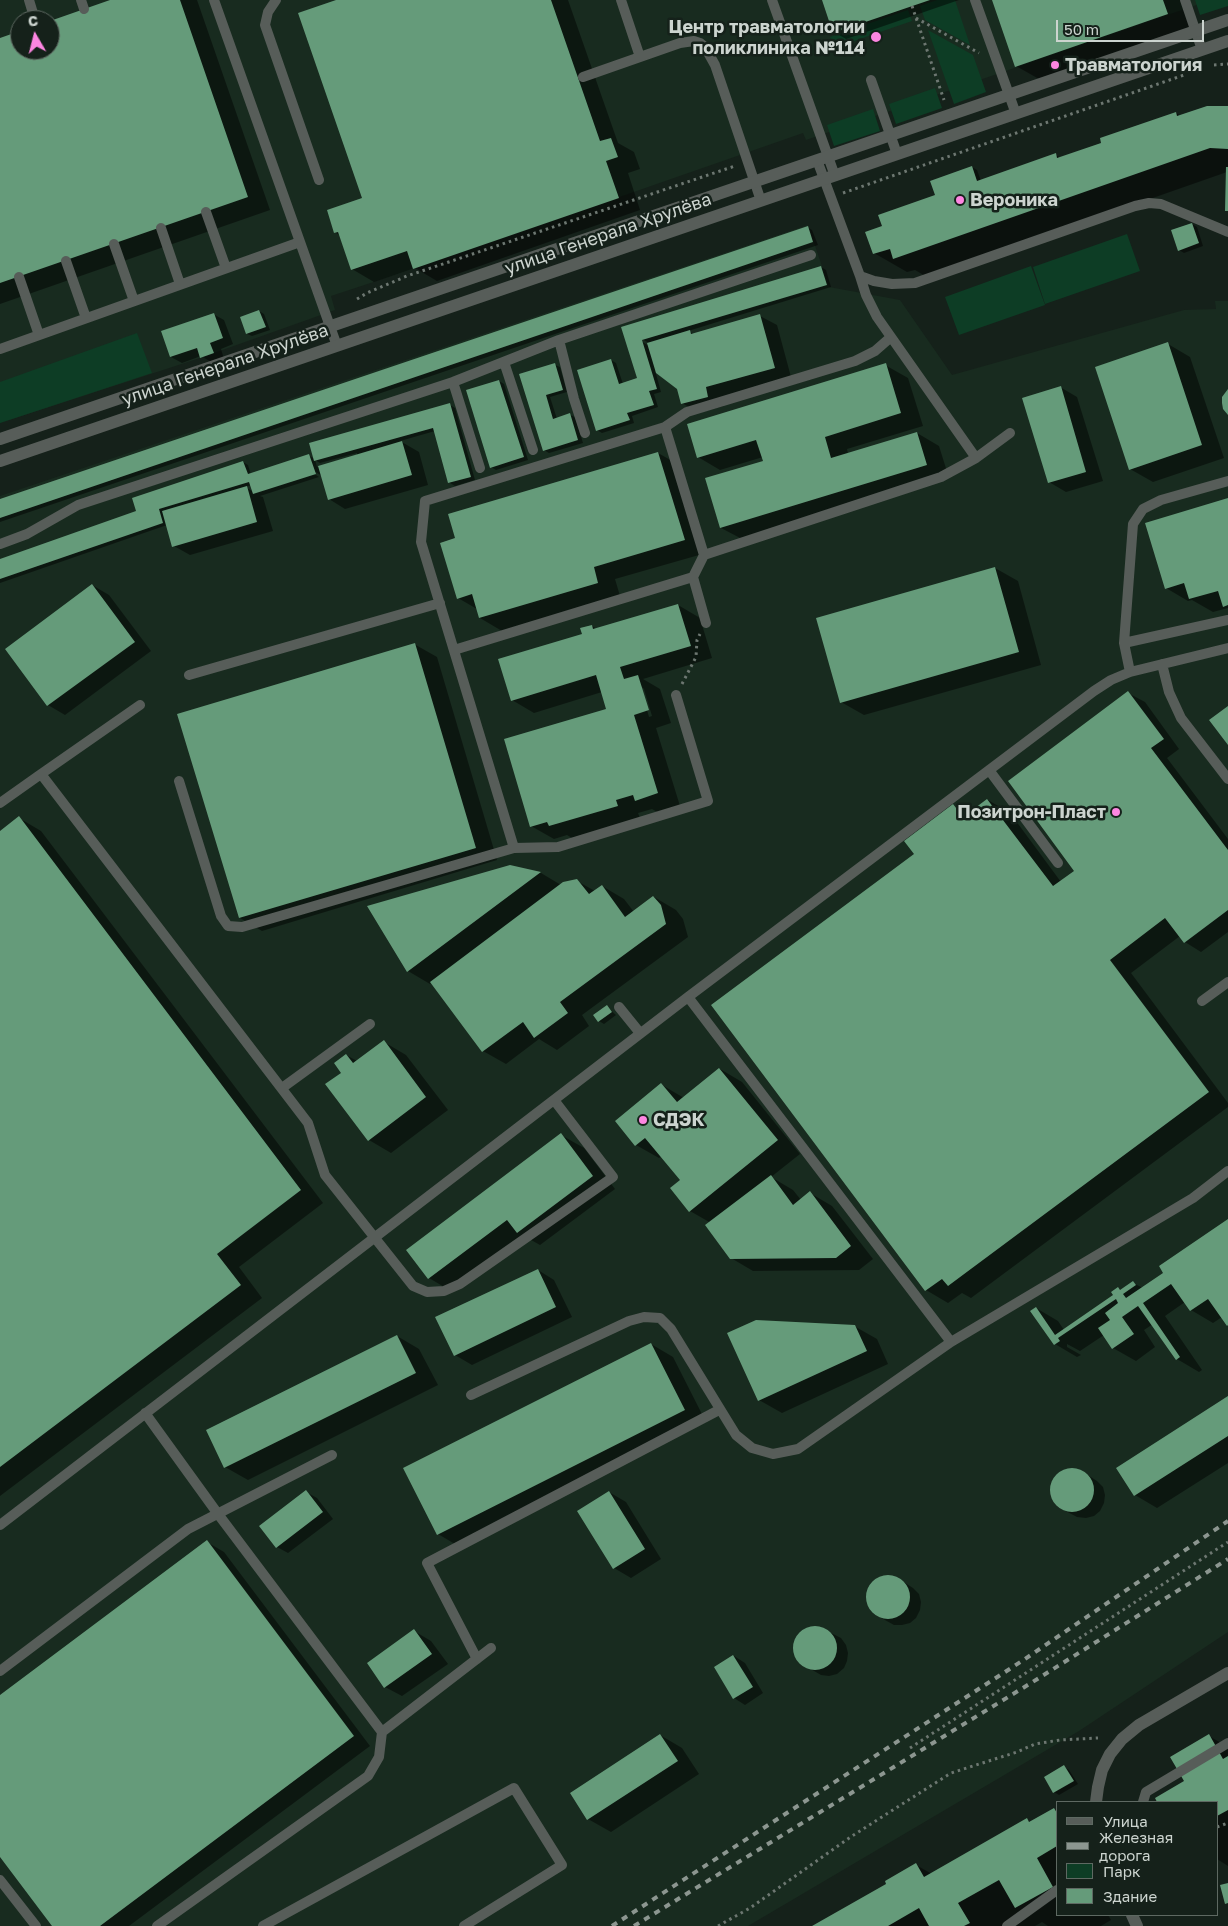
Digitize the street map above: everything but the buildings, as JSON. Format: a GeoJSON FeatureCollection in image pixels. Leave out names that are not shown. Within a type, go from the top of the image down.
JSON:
{"type":"FeatureCollection","features":[{"type":"Feature","properties":{"kind":"street","name":"улица Генерала Хрулёва"},"geometry":{"type":"LineString","coordinates":[[0,440],[1228,20]]}},
{"type":"Feature","properties":{"kind":"street","name":"улица Генерала Хрулёва"},"geometry":{"type":"LineString","coordinates":[[0,461],[1228,41]]}},
{"type":"Feature","properties":{"kind":"street"},"geometry":{"type":"LineString","coordinates":[[1096,1801],[1102,1770],[1110,1754],[1122,1739],[1139,1725],[1228,1673]]}},
{"type":"Feature","properties":{"kind":"lane"},"geometry":{"type":"LineString","coordinates":[[214,0],[337,346]]}},
{"type":"Feature","properties":{"kind":"lane"},"geometry":{"type":"LineString","coordinates":[[276,0],[268,12],[265,25],[320,180]]}},
{"type":"Feature","properties":{"kind":"lane"},"geometry":{"type":"LineString","coordinates":[[621,0],[640,57]]}},
{"type":"Feature","properties":{"kind":"lane"},"geometry":{"type":"LineString","coordinates":[[772,0],[829,178],[830,198],[870,302],[891,336],[976,458]]}},
{"type":"Feature","properties":{"kind":"lane"},"geometry":{"type":"LineString","coordinates":[[975,0],[1016,114]]}},
{"type":"Feature","properties":{"kind":"lane"},"geometry":{"type":"LineString","coordinates":[[1185,0],[1202,50]]}},
{"type":"Feature","properties":{"kind":"lane"},"geometry":{"type":"LineString","coordinates":[[583,77],[680,43],[700,43],[705,47],[715,65],[761,201]]}},
{"type":"Feature","properties":{"kind":"lane"},"geometry":{"type":"LineString","coordinates":[[871,80],[897,154]]}},
{"type":"Feature","properties":{"kind":"lane"},"geometry":{"type":"LineString","coordinates":[[860,276],[892,284],[915,283],[1135,206],[1149,203],[1161,204],[1228,232]]}},
{"type":"Feature","properties":{"kind":"lane"},"geometry":{"type":"LineString","coordinates":[[206,212],[226,268]]}},
{"type":"Feature","properties":{"kind":"lane"},"geometry":{"type":"LineString","coordinates":[[161,228],[180,284]]}},
{"type":"Feature","properties":{"kind":"lane"},"geometry":{"type":"LineString","coordinates":[[0,349],[300,242]]}},
{"type":"Feature","properties":{"kind":"lane"},"geometry":{"type":"LineString","coordinates":[[114,244],[134,301]]}},
{"type":"Feature","properties":{"kind":"lane"},"geometry":{"type":"LineString","coordinates":[[0,544],[28,534],[78,504],[453,382],[560,340],[811,255]]}},
{"type":"Feature","properties":{"kind":"lane"},"geometry":{"type":"LineString","coordinates":[[66,261],[86,318]]}},
{"type":"Feature","properties":{"kind":"lane"},"geometry":{"type":"LineString","coordinates":[[18,277],[39,335]]}},
{"type":"Feature","properties":{"kind":"lane"},"geometry":{"type":"LineString","coordinates":[[514,848],[421,542],[426,501],[665,427],[687,412],[855,361],[875,351],[891,336]]}},
{"type":"Feature","properties":{"kind":"lane"},"geometry":{"type":"LineString","coordinates":[[560,340],[574,399],[585,433]]}},
{"type":"Feature","properties":{"kind":"lane"},"geometry":{"type":"LineString","coordinates":[[504,362],[533,450]]}},
{"type":"Feature","properties":{"kind":"lane"},"geometry":{"type":"LineString","coordinates":[[453,382],[480,468]]}},
{"type":"Feature","properties":{"kind":"lane"},"geometry":{"type":"LineString","coordinates":[[665,427],[704,555],[693,578],[706,623]]}},
{"type":"Feature","properties":{"kind":"lane"},"geometry":{"type":"LineString","coordinates":[[704,555],[941,477],[976,458],[1010,433]]}},
{"type":"Feature","properties":{"kind":"lane"},"geometry":{"type":"LineString","coordinates":[[1130,672],[1124,643],[1133,524],[1143,509],[1161,500],[1228,481]]}},
{"type":"Feature","properties":{"kind":"lane"},"geometry":{"type":"LineString","coordinates":[[454,650],[693,578]]}},
{"type":"Feature","properties":{"kind":"lane"},"geometry":{"type":"LineString","coordinates":[[189,676],[440,603]]}},
{"type":"Feature","properties":{"kind":"lane"},"geometry":{"type":"LineString","coordinates":[[1124,643],[1228,620]]}},
{"type":"Feature","properties":{"kind":"lane"},"geometry":{"type":"LineString","coordinates":[[0,1524],[640,1033],[1094,691],[1111,680],[1130,672],[1228,648]]}},
{"type":"Feature","properties":{"kind":"lane"},"geometry":{"type":"LineString","coordinates":[[1162,664],[1169,692],[1181,718],[1228,779]]}},
{"type":"Feature","properties":{"kind":"lane"},"geometry":{"type":"LineString","coordinates":[[179,781],[221,916],[228,926],[242,927],[514,848],[558,847],[708,801],[676,695]]}},
{"type":"Feature","properties":{"kind":"lane"},"geometry":{"type":"LineString","coordinates":[[0,803],[140,705]]}},
{"type":"Feature","properties":{"kind":"lane"},"geometry":{"type":"LineString","coordinates":[[989,770],[1058,863]]}},
{"type":"Feature","properties":{"kind":"lane"},"geometry":{"type":"LineString","coordinates":[[41,774],[308,1123],[325,1174],[413,1286],[427,1292],[444,1291],[460,1284],[613,1177],[554,1100]]}},
{"type":"Feature","properties":{"kind":"lane"},"geometry":{"type":"LineString","coordinates":[[1202,1001],[1228,982]]}},
{"type":"Feature","properties":{"kind":"lane"},"geometry":{"type":"LineString","coordinates":[[688,997],[951,1342]]}},
{"type":"Feature","properties":{"kind":"lane"},"geometry":{"type":"LineString","coordinates":[[619,1007],[640,1033]]}},
{"type":"Feature","properties":{"kind":"lane"},"geometry":{"type":"LineString","coordinates":[[282,1088],[370,1024]]}},
{"type":"Feature","properties":{"kind":"lane"},"geometry":{"type":"LineString","coordinates":[[471,1395],[629,1321],[644,1317],[660,1318],[671,1329],[736,1435],[752,1448],[773,1454],[798,1449],[951,1342],[1193,1198],[1228,1171]]}},
{"type":"Feature","properties":{"kind":"lane"},"geometry":{"type":"LineString","coordinates":[[477,1659],[427,1563],[720,1410]]}},
{"type":"Feature","properties":{"kind":"lane"},"geometry":{"type":"LineString","coordinates":[[146,1412],[218,1514],[382,1732],[379,1757],[368,1776],[157,1926]]}},
{"type":"Feature","properties":{"kind":"lane"},"geometry":{"type":"LineString","coordinates":[[0,1671],[188,1529],[332,1455]]}},
{"type":"Feature","properties":{"kind":"lane"},"geometry":{"type":"LineString","coordinates":[[382,1732],[491,1648]]}},
{"type":"Feature","properties":{"kind":"lane"},"geometry":{"type":"LineString","coordinates":[[1143,1801],[1146,1792],[1228,1743]]}},
{"type":"Feature","properties":{"kind":"lane"},"geometry":{"type":"LineString","coordinates":[[263,1926],[514,1788],[562,1865],[464,1926]]}},
{"type":"Feature","properties":{"kind":"lane"},"geometry":{"type":"LineString","coordinates":[[0,1880],[36,1926]]}},
{"type":"Feature","properties":{"kind":"lane"},"geometry":{"type":"LineString","coordinates":[[1007,1926],[1056,1891]]}},
{"type":"Feature","properties":{"kind":"path"},"geometry":{"type":"LineString","coordinates":[[912,6],[944,100]]}},
{"type":"Feature","properties":{"kind":"path"},"geometry":{"type":"LineString","coordinates":[[916,18],[999,64]]}},
{"type":"Feature","properties":{"kind":"path"},"geometry":{"type":"LineString","coordinates":[[1206,68],[1216,64],[1228,64]]}},
{"type":"Feature","properties":{"kind":"path"},"geometry":{"type":"LineString","coordinates":[[830,198],[1187,74]]}},
{"type":"Feature","properties":{"kind":"path"},"geometry":{"type":"LineString","coordinates":[[407,276],[748,162]]}},
{"type":"Feature","properties":{"kind":"path"},"geometry":{"type":"LineString","coordinates":[[676,695],[696,658],[697,640],[706,623]]}},
{"type":"Feature","properties":{"kind":"path"},"geometry":{"type":"LineString","coordinates":[[910,1748],[1228,1542]]}},
{"type":"Feature","properties":{"kind":"path"},"geometry":{"type":"LineString","coordinates":[[718,1926],[750,1908],[852,1836],[951,1773],[1017,1752],[1035,1744],[1060,1740],[1098,1738]]}},
{"type":"Feature","properties":{"kind":"shaded area"},"geometry":{"type":"Polygon","coordinates":[[[0,0],[1211,0],[806,140],[803,133],[331,296],[335,310],[200,358],[0,423],[0,0]]]}},
{"type":"Feature","properties":{"kind":"shaded area"},"geometry":{"type":"Polygon","coordinates":[[[808,225],[829,287],[900,300],[952,375],[1184,310],[1216,309],[1215,301],[1228,301],[1228,1632],[1079,1731],[748,1926],[0,1926],[0,496],[808,225]]]}},
{"type":"Feature","properties":{"kind":"green space"},"geometry":{"type":"Polygon","coordinates":[[[937,0],[955,0],[970,45],[925,20],[920,6],[937,0]]]}},
{"type":"Feature","properties":{"kind":"green space"},"geometry":{"type":"Polygon","coordinates":[[[1195,0],[1228,0],[1228,6],[1200,15],[1195,0]]]}},
{"type":"Feature","properties":{"kind":"green space"},"geometry":{"type":"Polygon","coordinates":[[[908,10],[912,21],[834,48],[830,37],[908,10]]]}},
{"type":"Feature","properties":{"kind":"green space"},"geometry":{"type":"Polygon","coordinates":[[[928,30],[973,55],[986,92],[954,104],[928,30]]]}},
{"type":"Feature","properties":{"kind":"green space"},"geometry":{"type":"Polygon","coordinates":[[[935,88],[942,108],[896,124],[889,104],[935,88]]]}},
{"type":"Feature","properties":{"kind":"green space"},"geometry":{"type":"Polygon","coordinates":[[[873,109],[880,131],[834,146],[827,125],[873,109]]]}},
{"type":"Feature","properties":{"kind":"green space"},"geometry":{"type":"Polygon","coordinates":[[[1127,234],[1140,271],[1045,304],[1033,267],[1127,234]]]}},
{"type":"Feature","properties":{"kind":"green space"},"geometry":{"type":"Polygon","coordinates":[[[1031,266],[1045,305],[959,335],[945,297],[1031,266]]]}},
{"type":"Feature","properties":{"kind":"green space"},"geometry":{"type":"Polygon","coordinates":[[[137,333],[152,373],[0,423],[0,382],[137,333]]]}},
{"type":"Feature","properties":{"kind":"railway"},"geometry":{"type":"LineString","coordinates":[[612,1926],[1022,1661],[1228,1521]]}},
{"type":"Feature","properties":{"kind":"railway"},"geometry":{"type":"LineString","coordinates":[[634,1926],[1031,1683],[1228,1559]]}},
{"type":"Feature","properties":{"kind":"place","name":"Центр травматологии поликлиника №114"},"geometry":{"type":"Point","coordinates":[876,37]}},
{"type":"Feature","properties":{"kind":"place","name":"Травматология"},"geometry":{"type":"Point","coordinates":[1055,65]}},
{"type":"Feature","properties":{"kind":"place","name":"Вероника"},"geometry":{"type":"Point","coordinates":[960,200]}},
{"type":"Feature","properties":{"kind":"place","name":"Позитрон-Пласт"},"geometry":{"type":"Point","coordinates":[1116,812]}},
{"type":"Feature","properties":{"kind":"place","name":"СДЭК"},"geometry":{"type":"Point","coordinates":[643,1120]}}]}
